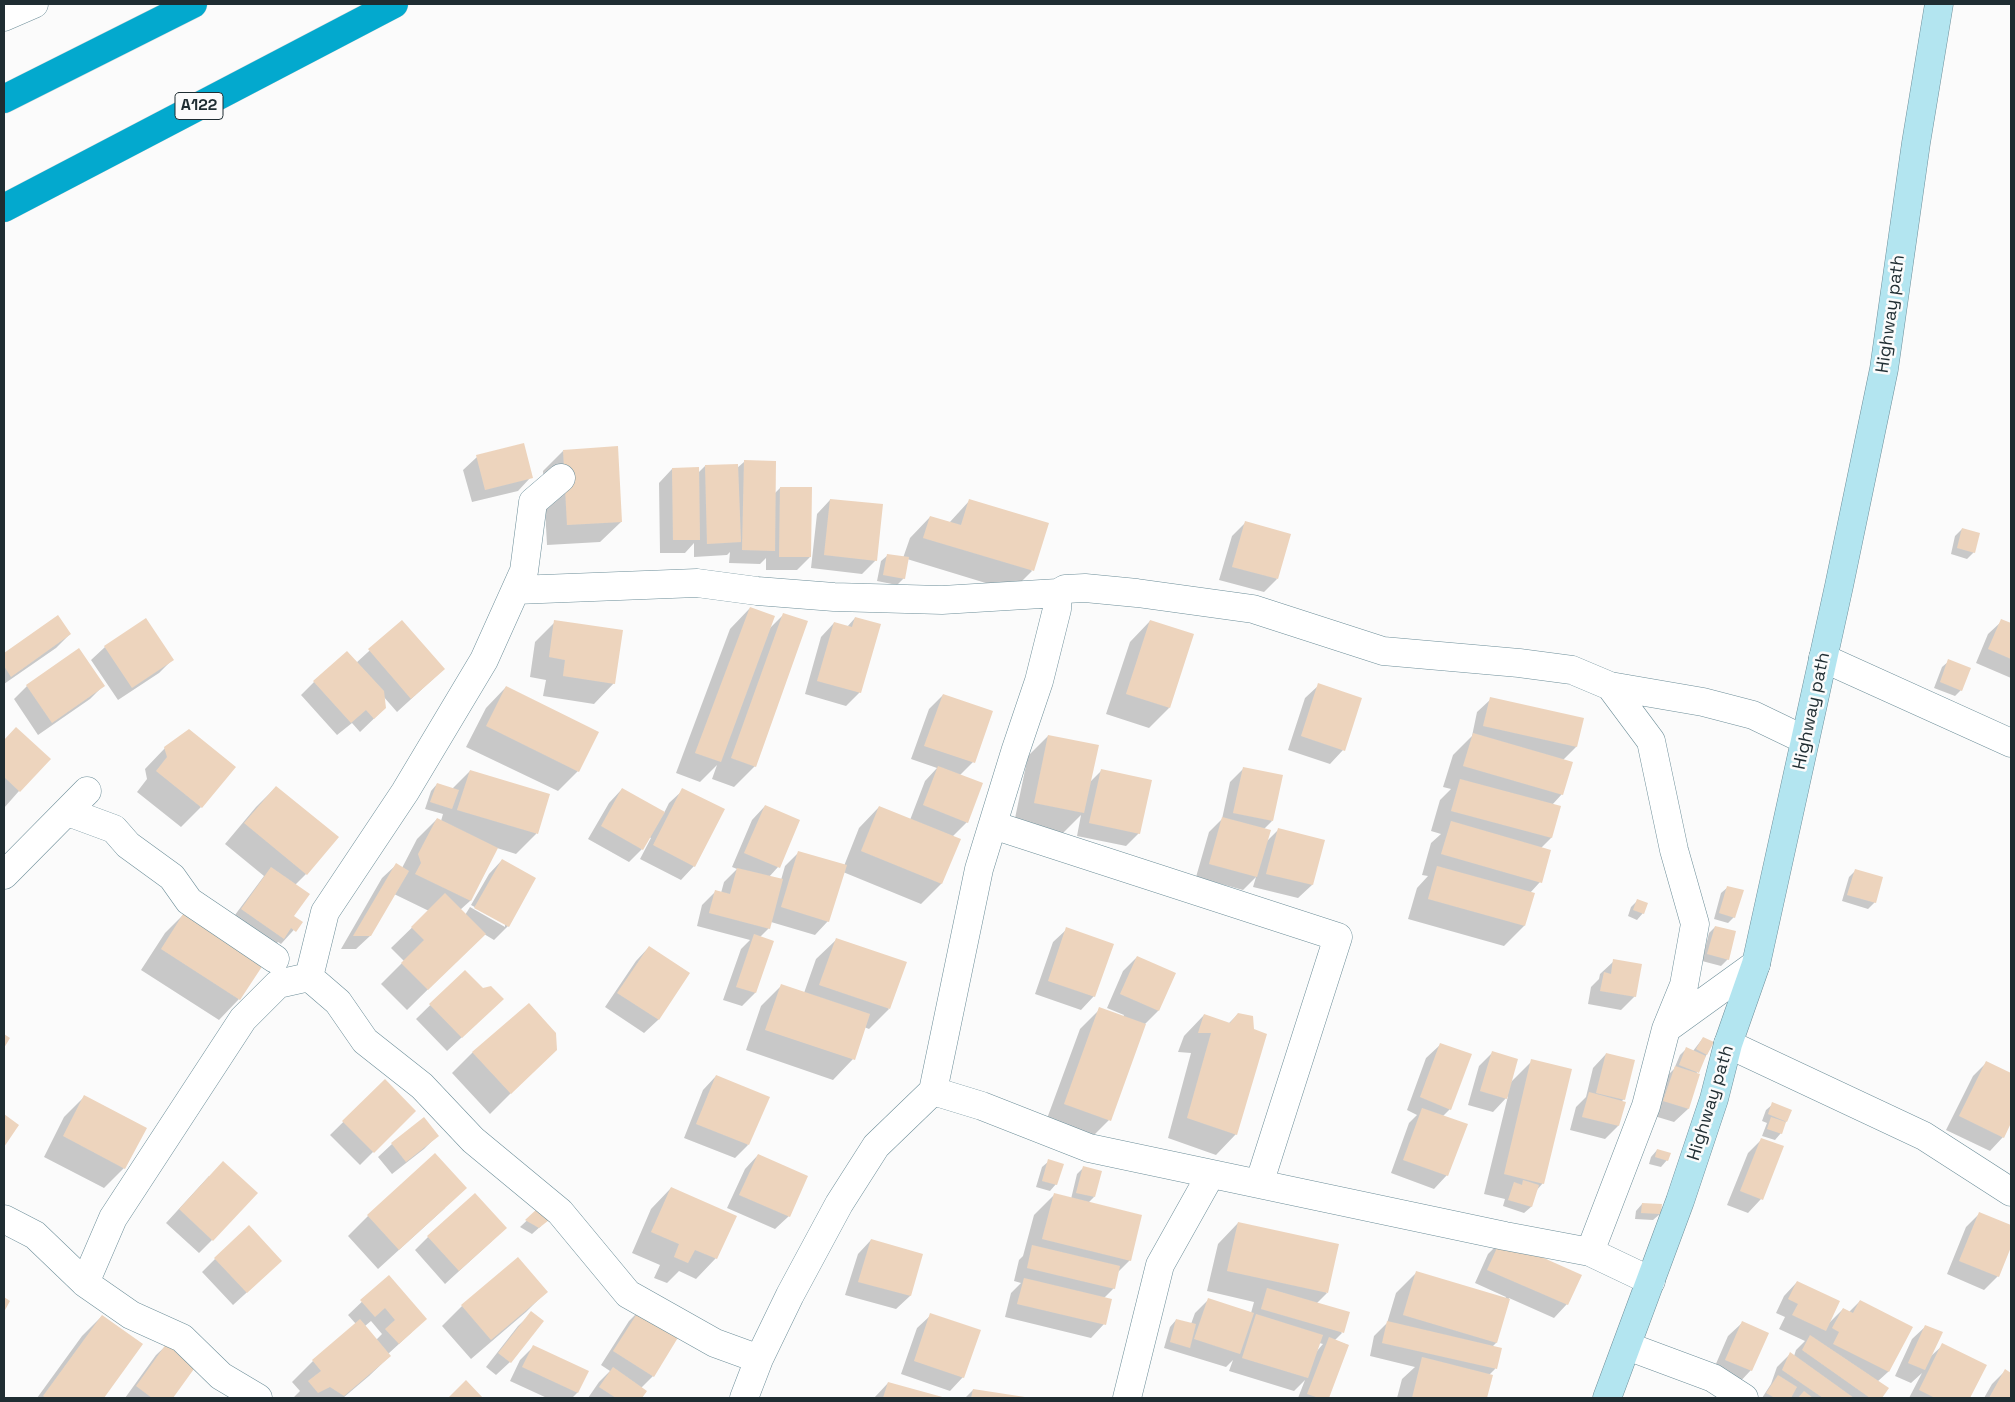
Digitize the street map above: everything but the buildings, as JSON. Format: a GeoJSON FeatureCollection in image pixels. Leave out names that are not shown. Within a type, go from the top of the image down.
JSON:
{"type":"FeatureCollection","features":[{"type":"Feature","properties":{"kind":"highway"},"geometry":{"type":"LineString","coordinates":[[4,99],[193,4]]}},
{"type":"Feature","properties":{"kind":"highway","name":"A122"},"geometry":{"type":"LineString","coordinates":[[4,208],[394,4]]}},
{"type":"Feature","properties":{"kind":"street"},"geometry":{"type":"LineString","coordinates":[[4,18],[34,4]]}},
{"type":"Feature","properties":{"kind":"street","name":"Highway path"},"geometry":{"type":"LineString","coordinates":[[1607,1398],[1680,1201],[1711,1108],[1728,1044],[1756,964],[1884,368],[1916,143],[1939,4]]}},
{"type":"Feature","properties":{"kind":"street"},"geometry":{"type":"LineString","coordinates":[[309,976],[325,912],[405,792],[484,660],[524,571],[533,502],[561,478]]}},
{"type":"Feature","properties":{"kind":"street"},"geometry":{"type":"LineString","coordinates":[[516,590],[697,583],[834,597],[942,600],[1058,593],[1065,589],[1085,588],[1137,593],[1253,609],[1383,652],[1519,663],[1572,670],[1610,686],[1704,702],[1753,714],[1805,740]]}},
{"type":"Feature","properties":{"kind":"street"},"geometry":{"type":"LineString","coordinates":[[744,1398],[759,1359],[790,1294],[839,1204],[876,1146],[933,1091],[979,869],[1039,681],[1057,610],[1058,593]]}},
{"type":"Feature","properties":{"kind":"street"},"geometry":{"type":"LineString","coordinates":[[1823,658],[2011,743]]}},
{"type":"Feature","properties":{"kind":"street"},"geometry":{"type":"LineString","coordinates":[[1590,1252],[1646,1106],[1666,1029],[1684,984],[1695,924],[1674,850],[1651,741],[1610,686]]}},
{"type":"Feature","properties":{"kind":"street"},"geometry":{"type":"LineString","coordinates":[[4,875],[87,791]]}},
{"type":"Feature","properties":{"kind":"street"},"geometry":{"type":"LineString","coordinates":[[68,812],[114,829],[128,845],[172,877],[189,901],[275,958]]}},
{"type":"Feature","properties":{"kind":"street"},"geometry":{"type":"LineString","coordinates":[[993,824],[1338,937],[1259,1184]]}},
{"type":"Feature","properties":{"kind":"street"},"geometry":{"type":"LineString","coordinates":[[1666,1029],[1756,964]]}},
{"type":"Feature","properties":{"kind":"street"},"geometry":{"type":"LineString","coordinates":[[85,1283],[113,1218],[243,1019],[278,984],[309,976]]}},
{"type":"Feature","properties":{"kind":"street"},"geometry":{"type":"LineString","coordinates":[[309,976],[338,1002],[365,1041],[422,1086],[473,1140],[560,1212],[628,1294],[716,1343],[759,1359]]}},
{"type":"Feature","properties":{"kind":"street"},"geometry":{"type":"LineString","coordinates":[[1728,1044],[1924,1136],[2011,1192]]}},
{"type":"Feature","properties":{"kind":"street"},"geometry":{"type":"LineString","coordinates":[[933,1091],[982,1106],[1089,1148],[1505,1236],[1590,1252],[1651,1280]]}},
{"type":"Feature","properties":{"kind":"street"},"geometry":{"type":"LineString","coordinates":[[1127,1398],[1160,1265],[1211,1174]]}},
{"type":"Feature","properties":{"kind":"street"},"geometry":{"type":"LineString","coordinates":[[4,1219],[35,1235],[85,1283],[131,1315],[182,1338],[221,1376],[258,1398]]}},
{"type":"Feature","properties":{"kind":"street"},"geometry":{"type":"LineString","coordinates":[[1627,1346],[1713,1378],[1744,1398]]}}]}
